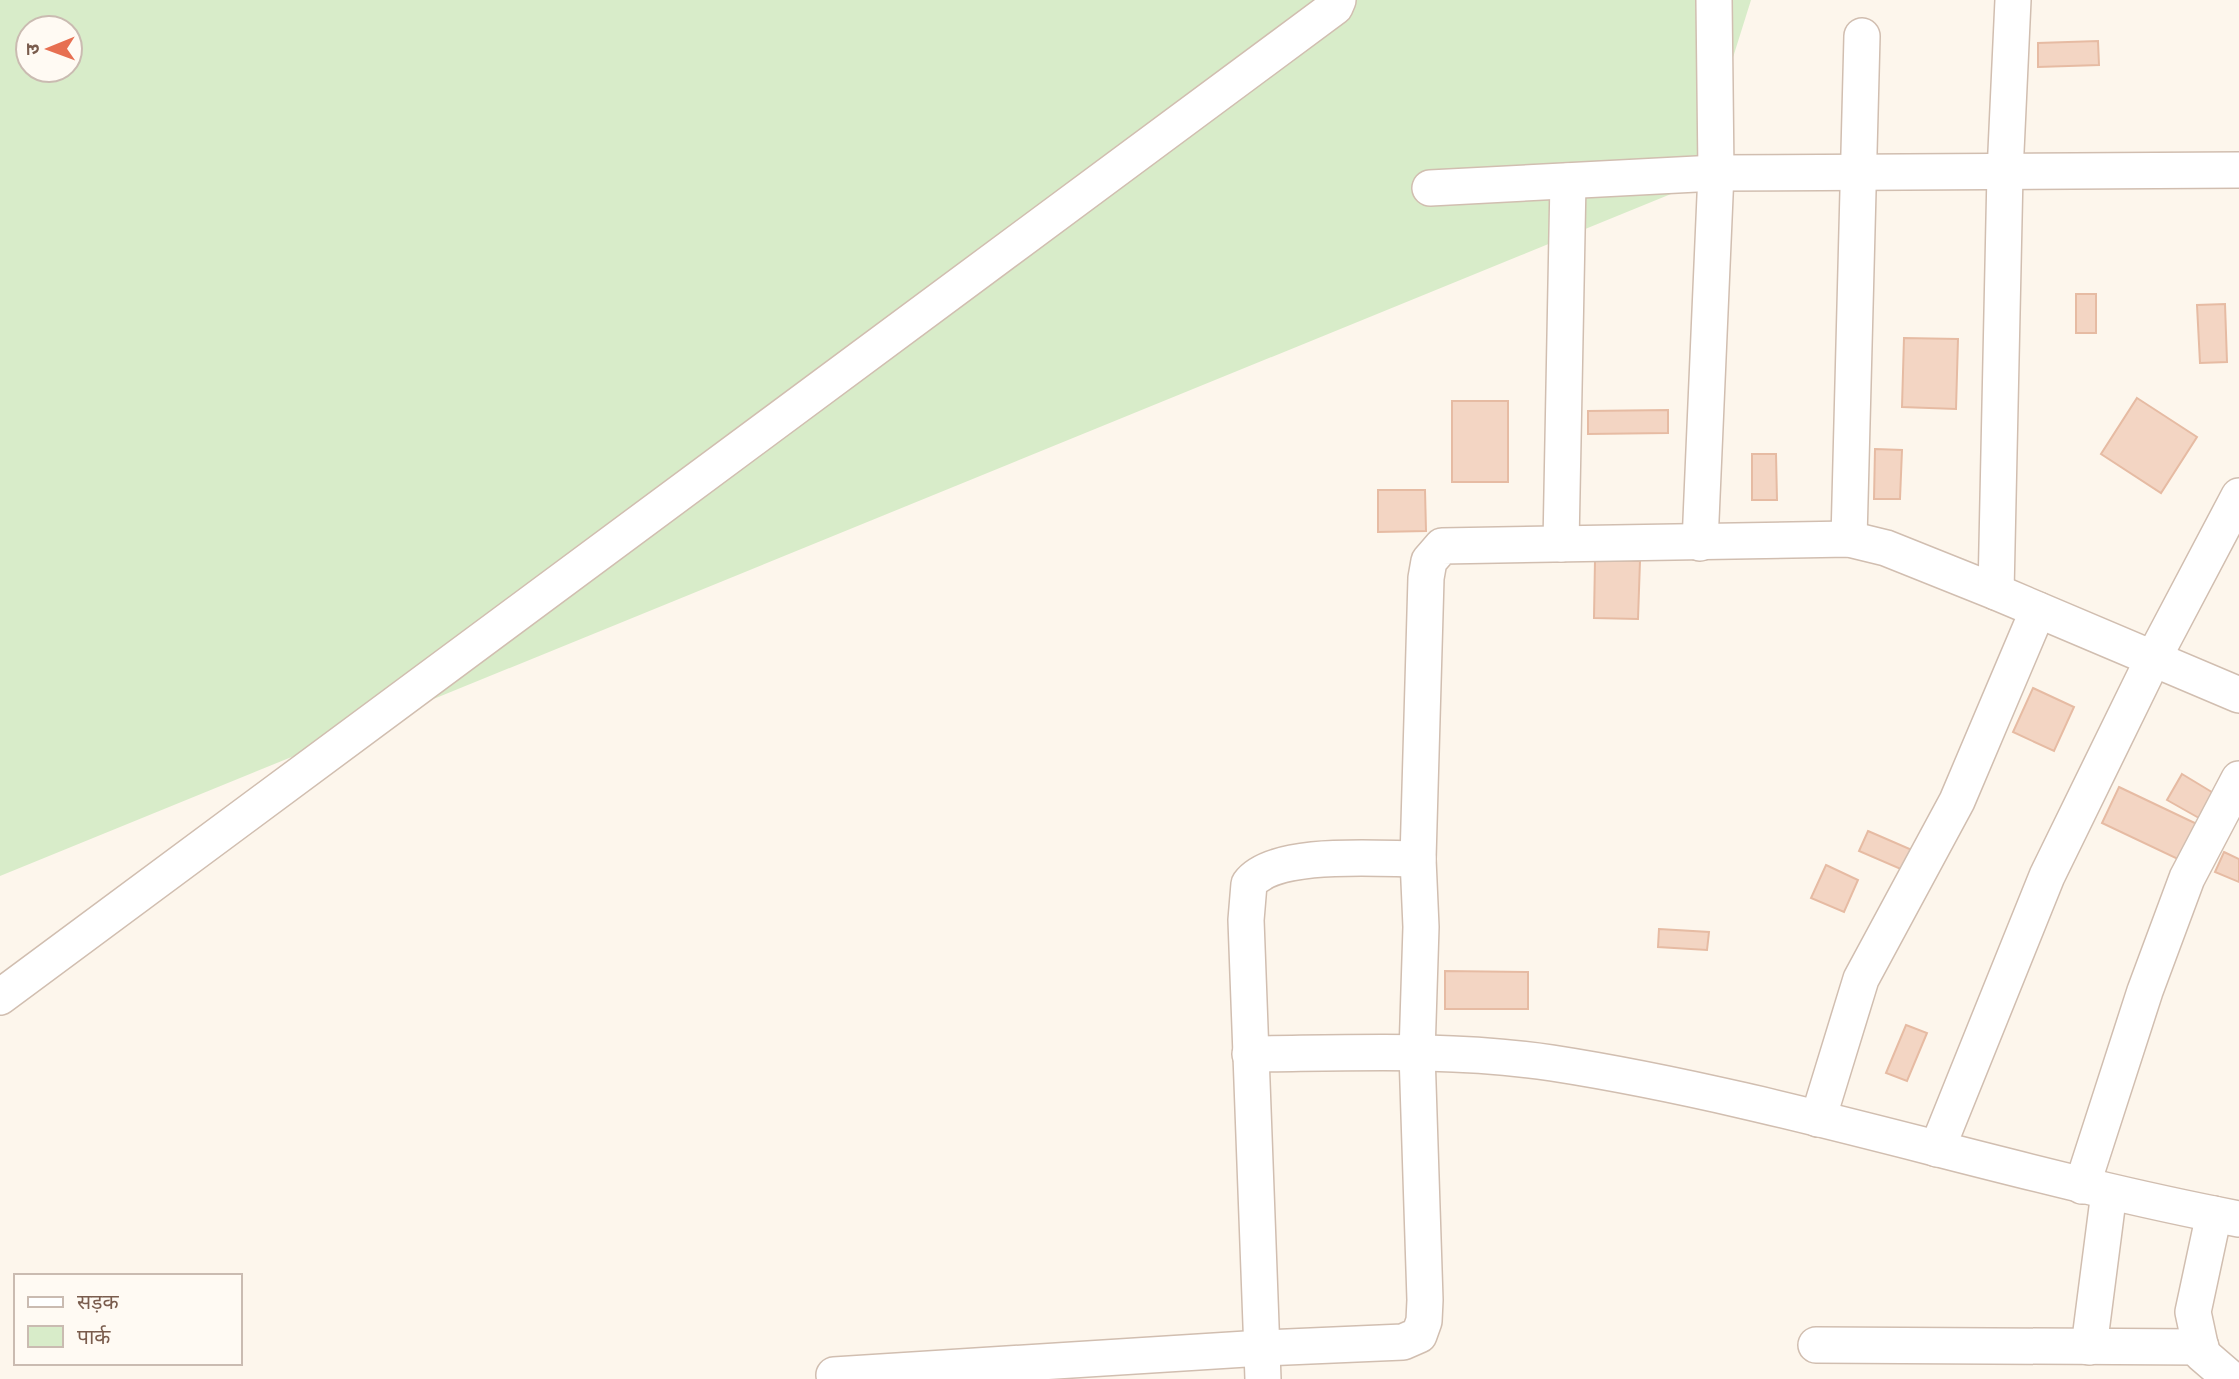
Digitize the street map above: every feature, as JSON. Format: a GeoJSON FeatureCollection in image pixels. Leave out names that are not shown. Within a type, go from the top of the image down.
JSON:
{"type":"FeatureCollection","features":[{"type":"Feature","properties":{"kind":"street"},"geometry":{"type":"LineString","coordinates":[[1700,543],[1716,173],[1714,0]]}},
{"type":"Feature","properties":{"kind":"street"},"geometry":{"type":"LineString","coordinates":[[1996,592],[2005,173],[2013,0]]}},
{"type":"Feature","properties":{"kind":"street"},"geometry":{"type":"LineString","coordinates":[[0,997],[1339,2]]}},
{"type":"Feature","properties":{"kind":"street"},"geometry":{"type":"LineString","coordinates":[[1849,539],[1862,36]]}},
{"type":"Feature","properties":{"kind":"street"},"geometry":{"type":"LineString","coordinates":[[1430,188],[1716,173],[2239,170]]}},
{"type":"Feature","properties":{"kind":"street"},"geometry":{"type":"LineString","coordinates":[[1561,544],[1568,181]]}},
{"type":"Feature","properties":{"kind":"street"},"geometry":{"type":"LineString","coordinates":[[1937,1149],[2047,876],[2154,659],[2239,496]]}},
{"type":"Feature","properties":{"kind":"street"},"geometry":{"type":"LineString","coordinates":[[834,1375],[1263,1363],[1404,1342],[1419,1335],[1424,1321],[1425,1300],[1417,1053],[1420,927],[1418,859],[1426,578],[1429,561],[1443,546],[1454,543],[1700,543],[1849,539],[1886,548],[1996,592],[2239,695]]}},
{"type":"Feature","properties":{"kind":"street"},"geometry":{"type":"LineString","coordinates":[[1818,1119],[1861,979],[1957,801],[2038,610]]}},
{"type":"Feature","properties":{"kind":"street"},"geometry":{"type":"LineString","coordinates":[[2089,1347],[2095,1189],[2145,991],[2187,878],[2239,779]]}},
{"type":"Feature","properties":{"kind":"street"},"geometry":{"type":"LineString","coordinates":[[1263,1363],[1250,1054],[1247,893],[1254,876],[1300,862],[1418,859]]}},
{"type":"Feature","properties":{"kind":"street"},"geometry":{"type":"LineString","coordinates":[[1250,1054],[1417,1053],[1493,1056],[1553,1063],[1818,1119],[2095,1189],[2226,1216],[2193,1312],[2203,1354],[2231,1379]]}},
{"type":"Feature","properties":{"kind":"street"},"geometry":{"type":"LineString","coordinates":[[1816,1345],[2201,1347]]}},
{"type":"Feature","properties":{"kind":"green space"},"geometry":{"type":"Polygon","coordinates":[[[0,0],[1751,0],[1693,185],[0,876],[0,0]]]}},
{"type":"Feature","properties":{"kind":"building"},"geometry":{"type":"Polygon","coordinates":[[[2098,41],[2099,65],[2038,67],[2038,43],[2098,41]]]}},
{"type":"Feature","properties":{"kind":"building"},"geometry":{"type":"Polygon","coordinates":[[[2076,294],[2096,294],[2096,333],[2076,333],[2076,294]]]}},
{"type":"Feature","properties":{"kind":"building"},"geometry":{"type":"Polygon","coordinates":[[[2225,304],[2227,362],[2200,363],[2197,305],[2225,304]]]}},
{"type":"Feature","properties":{"kind":"building"},"geometry":{"type":"Polygon","coordinates":[[[1904,338],[1958,339],[1956,409],[1902,407],[1904,338]]]}},
{"type":"Feature","properties":{"kind":"building"},"geometry":{"type":"Polygon","coordinates":[[[2137,398],[2197,437],[2161,493],[2101,454],[2137,398]]]}},
{"type":"Feature","properties":{"kind":"building"},"geometry":{"type":"Polygon","coordinates":[[[1452,401],[1508,401],[1508,482],[1452,482],[1452,401]]]}},
{"type":"Feature","properties":{"kind":"building"},"geometry":{"type":"Polygon","coordinates":[[[1668,410],[1668,433],[1588,434],[1588,411],[1668,410]]]}},
{"type":"Feature","properties":{"kind":"building"},"geometry":{"type":"Polygon","coordinates":[[[1875,449],[1902,450],[1900,499],[1874,499],[1875,449]]]}},
{"type":"Feature","properties":{"kind":"building"},"geometry":{"type":"Polygon","coordinates":[[[1752,454],[1776,454],[1777,500],[1752,500],[1752,454]]]}},
{"type":"Feature","properties":{"kind":"building"},"geometry":{"type":"Polygon","coordinates":[[[1378,490],[1425,490],[1426,531],[1378,532],[1378,490]]]}},
{"type":"Feature","properties":{"kind":"building"},"geometry":{"type":"Polygon","coordinates":[[[1595,560],[1640,561],[1638,619],[1594,618],[1595,560]]]}},
{"type":"Feature","properties":{"kind":"building"},"geometry":{"type":"Polygon","coordinates":[[[2033,688],[2074,707],[2054,751],[2013,732],[2033,688]]]}},
{"type":"Feature","properties":{"kind":"building"},"geometry":{"type":"Polygon","coordinates":[[[2182,774],[2220,797],[2206,822],[2167,800],[2182,774]]]}},
{"type":"Feature","properties":{"kind":"building"},"geometry":{"type":"Polygon","coordinates":[[[2119,787],[2199,825],[2182,861],[2102,823],[2119,787]]]}},
{"type":"Feature","properties":{"kind":"building"},"geometry":{"type":"Polygon","coordinates":[[[1868,831],[1912,850],[1903,870],[1859,851],[1868,831]]]}},
{"type":"Feature","properties":{"kind":"building"},"geometry":{"type":"Polygon","coordinates":[[[2224,852],[2239,859],[2239,882],[2215,872],[2224,852]]]}},
{"type":"Feature","properties":{"kind":"building"},"geometry":{"type":"Polygon","coordinates":[[[1826,865],[1858,880],[1844,912],[1811,898],[1826,865]]]}},
{"type":"Feature","properties":{"kind":"building"},"geometry":{"type":"Polygon","coordinates":[[[1659,929],[1709,932],[1707,950],[1658,947],[1659,929]]]}},
{"type":"Feature","properties":{"kind":"building"},"geometry":{"type":"Polygon","coordinates":[[[1445,971],[1528,972],[1528,1009],[1445,1009],[1445,971]]]}},
{"type":"Feature","properties":{"kind":"building"},"geometry":{"type":"Polygon","coordinates":[[[1906,1025],[1927,1033],[1907,1081],[1886,1073],[1906,1025]]]}}]}
